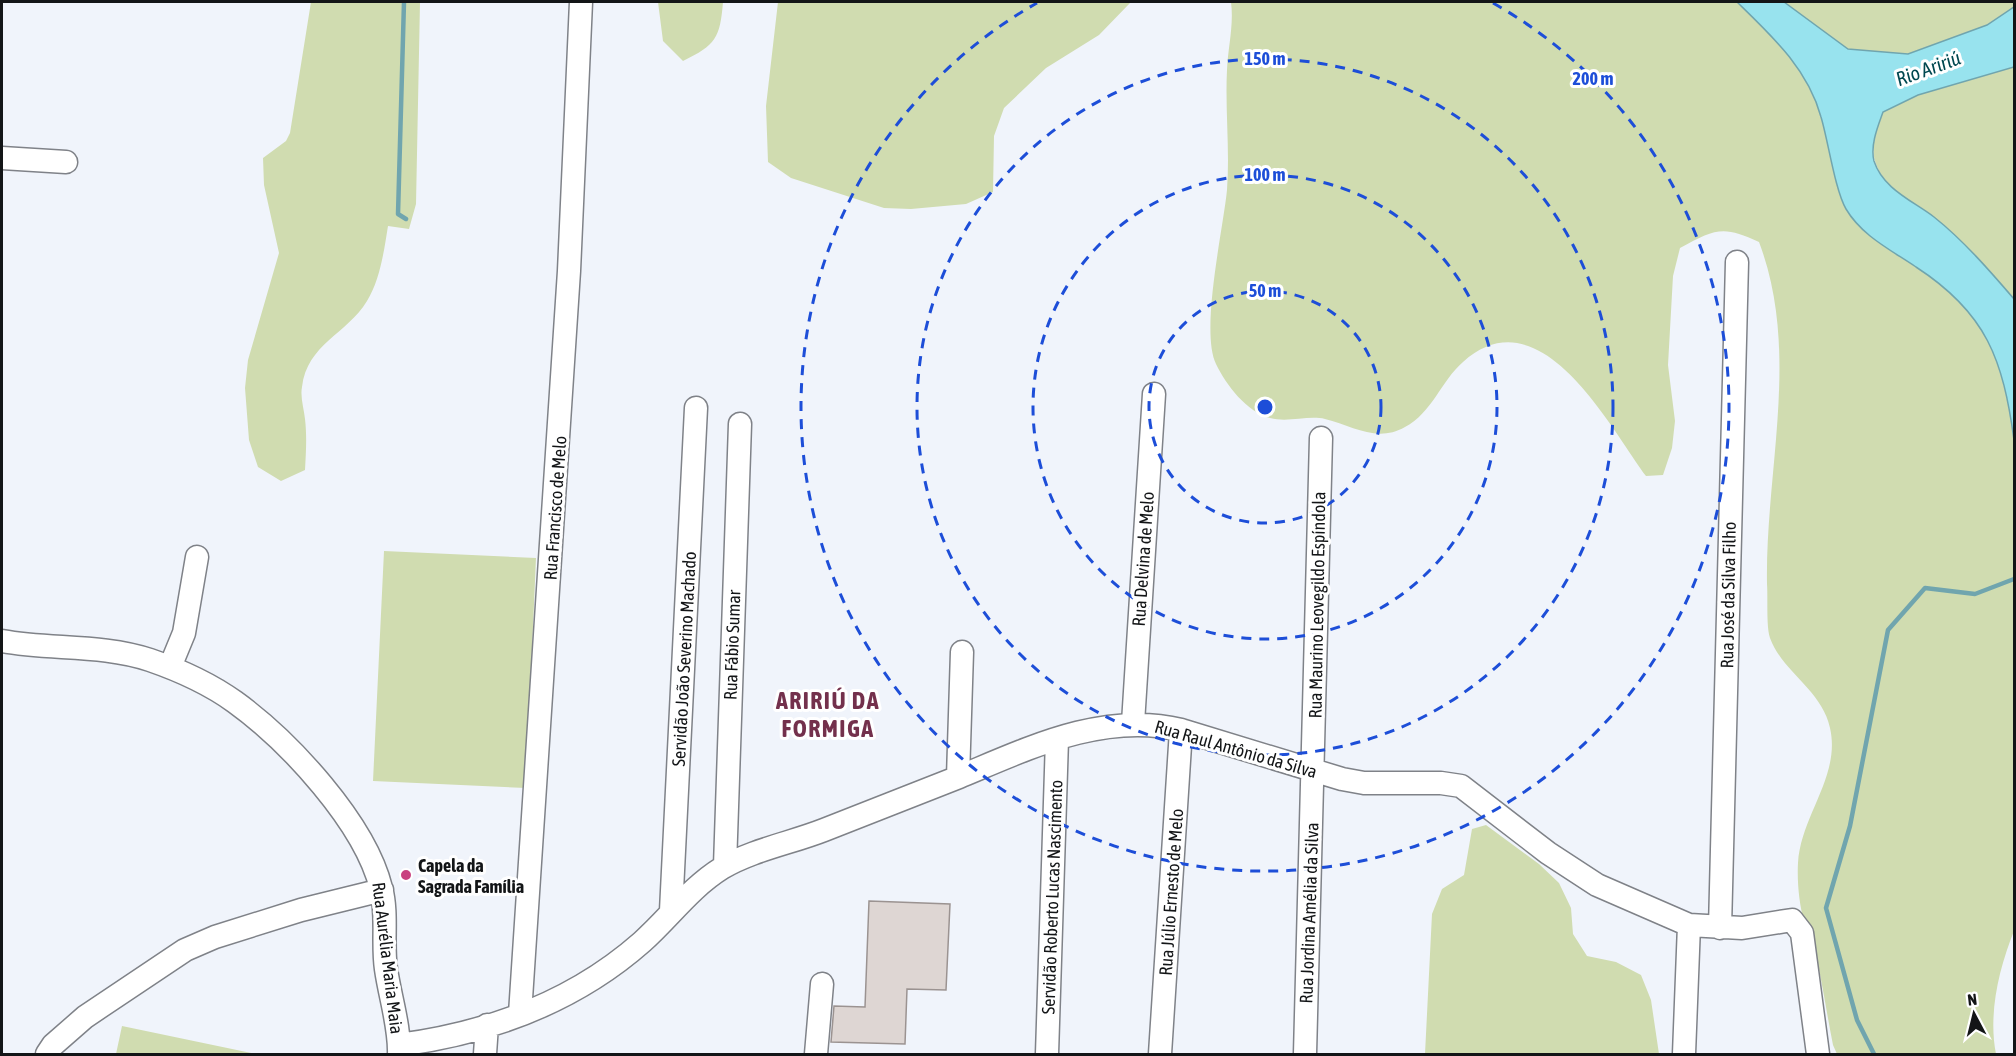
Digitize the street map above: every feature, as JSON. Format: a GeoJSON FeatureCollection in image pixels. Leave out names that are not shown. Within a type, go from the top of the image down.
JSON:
{"type":"FeatureCollection","features":[{"type":"Feature","properties":{"kind":"street","name":"Rua Francisco de Melo"},"geometry":{"type":"LineString","coordinates":[[520,1014],[569,271],[580,2]]}},
{"type":"Feature","properties":{"kind":"street"},"geometry":{"type":"LineString","coordinates":[[2,158],[66,162]]}},
{"type":"Feature","properties":{"kind":"street","name":"Rua José da Silva Filho"},"geometry":{"type":"LineString","coordinates":[[1720,928],[1737,262]]}},
{"type":"Feature","properties":{"kind":"street","name":"Rua Delvina de Melo"},"geometry":{"type":"LineString","coordinates":[[1133,723],[1154,394]]}},
{"type":"Feature","properties":{"kind":"street","name":"Servidão João Severino Machado"},"geometry":{"type":"LineString","coordinates":[[671,910],[696,408]]}},
{"type":"Feature","properties":{"kind":"street","name":"Rua Fábio Sumar"},"geometry":{"type":"LineString","coordinates":[[725,866],[740,424]]}},
{"type":"Feature","properties":{"kind":"street","name":"Rua Maurino Leovegildo Espíndola"},"geometry":{"type":"LineString","coordinates":[[1314,771],[1321,438]]}},
{"type":"Feature","properties":{"kind":"street"},"geometry":{"type":"LineString","coordinates":[[170,667],[184,633],[197,557]]}},
{"type":"Feature","properties":{"kind":"street","name":"Rua Aurélia Maria Maia"},"geometry":{"type":"LineString","coordinates":[[2,641],[114,652],[170,667],[203,683],[241,707],[320,783],[360,835],[371,856],[382,890],[385,966],[399,1050]]}},
{"type":"Feature","properties":{"kind":"street"},"geometry":{"type":"LineString","coordinates":[[958,777],[962,652]]}},
{"type":"Feature","properties":{"kind":"street","name":"Rua Raul Antônio da Silva"},"geometry":{"type":"LineString","coordinates":[[399,1050],[545,1006],[594,980],[644,940],[695,887],[725,866],[1057,739],[1107,726],[1133,723],[1158,724],[1314,771],[1364,783],[1441,783],[1461,786],[1548,853],[1597,885],[1689,925],[1742,928],[1792,920],[1802,933],[1818,1054]]}},
{"type":"Feature","properties":{"kind":"street","name":"Rua Júlio Ernesto de Melo"},"geometry":{"type":"LineString","coordinates":[[1160,1054],[1181,730]]}},
{"type":"Feature","properties":{"kind":"street","name":"Servidão Roberto Lucas Nascimento"},"geometry":{"type":"LineString","coordinates":[[1047,1054],[1057,739]]}},
{"type":"Feature","properties":{"kind":"street","name":"Rua Jordina Amélia da Silva"},"geometry":{"type":"LineString","coordinates":[[1305,1054],[1314,771]]}},
{"type":"Feature","properties":{"kind":"street"},"geometry":{"type":"LineString","coordinates":[[47,1054],[53,1045],[85,1017],[197,944],[301,910],[382,890]]}},
{"type":"Feature","properties":{"kind":"street"},"geometry":{"type":"LineString","coordinates":[[1684,1054],[1689,925]]}},
{"type":"Feature","properties":{"kind":"street"},"geometry":{"type":"LineString","coordinates":[[816,1054],[822,984]]}},
{"type":"Feature","properties":{"kind":"street"},"geometry":{"type":"LineString","coordinates":[[485,1054],[487,1025]]}},
{"type":"Feature","properties":{"kind":"green space"},"geometry":{"type":"Polygon","coordinates":[[[311,2],[420,2],[416,204],[409,229],[388,226],[378,275],[367,301],[359,312],[319,350],[305,372],[301,395],[306,432],[305,470],[281,481],[258,467],[249,440],[245,388],[248,360],[279,253],[264,185],[263,158],[286,141],[290,133],[311,2]]]}},
{"type":"Feature","properties":{"kind":"green space"},"geometry":{"type":"Polygon","coordinates":[[[658,2],[723,2],[720,24],[714,39],[703,50],[683,61],[663,41],[658,2]]]}},
{"type":"Feature","properties":{"kind":"green space"},"geometry":{"type":"Polygon","coordinates":[[[778,2],[1131,2],[1099,35],[1046,68],[1004,108],[994,136],[993,192],[966,204],[911,209],[884,208],[791,178],[768,162],[766,106],[778,2]]]}},
{"type":"Feature","properties":{"kind":"green space"},"geometry":{"type":"Polygon","coordinates":[[[1231,2],[1737,2],[1776,41],[1798,68],[1815,100],[1824,127],[1838,190],[1846,209],[1869,235],[1940,284],[1960,302],[1975,321],[1997,362],[2010,411],[2014,440],[2014,931],[1996,991],[1993,1023],[1996,1054],[1837,1054],[1833,1045],[1818,963],[1801,907],[1798,870],[1801,845],[1826,779],[1832,746],[1826,715],[1811,692],[1776,650],[1769,633],[1768,541],[1778,412],[1778,326],[1771,284],[1759,242],[1727,231],[1711,233],[1680,248],[1673,276],[1668,365],[1675,421],[1672,448],[1663,475],[1646,476],[1592,399],[1569,374],[1545,354],[1519,343],[1491,345],[1463,362],[1448,378],[1422,414],[1395,432],[1365,432],[1325,419],[1277,419],[1261,415],[1245,404],[1225,380],[1216,364],[1210,329],[1214,280],[1227,190],[1227,85],[1232,19],[1231,2]]]}},
{"type":"Feature","properties":{"kind":"green space"},"geometry":{"type":"Polygon","coordinates":[[[1784,2],[2014,2],[2014,7],[1987,25],[1908,54],[1848,49],[1784,2]]]}},
{"type":"Feature","properties":{"kind":"green space"},"geometry":{"type":"Polygon","coordinates":[[[2014,67],[2014,299],[1945,226],[1892,187],[1879,171],[1873,149],[1883,112],[1918,95],[2014,67]]]}},
{"type":"Feature","properties":{"kind":"green space"},"geometry":{"type":"Polygon","coordinates":[[[384,551],[536,558],[526,788],[373,781],[384,551]]]}},
{"type":"Feature","properties":{"kind":"green space"},"geometry":{"type":"Polygon","coordinates":[[[1486,825],[1539,864],[1559,883],[1571,908],[1573,934],[1587,956],[1616,962],[1641,975],[1651,1000],[1659,1054],[1425,1054],[1432,914],[1442,889],[1464,875],[1472,829],[1486,825]]]}},
{"type":"Feature","properties":{"kind":"green space"},"geometry":{"type":"Polygon","coordinates":[[[122,1026],[256,1054],[116,1054],[122,1026]]]}},
{"type":"Feature","properties":{"kind":"water","name":"Rio Aririú"},"geometry":{"type":"Polygon","coordinates":[[[1737,2],[1784,2],[1848,49],[1908,54],[1987,25],[2014,7],[2014,67],[1918,95],[1883,112],[1875,136],[1873,155],[1878,171],[1891,187],[1934,217],[1955,236],[2014,299],[2014,440],[2004,386],[1988,341],[1960,302],[1940,284],[1878,242],[1853,219],[1838,190],[1821,117],[1807,84],[1787,54],[1737,2]]]}},
{"type":"Feature","properties":{"kind":"building"},"geometry":{"type":"Polygon","coordinates":[[[869,901],[950,904],[946,990],[907,989],[905,1044],[831,1042],[834,1006],[865,1007],[869,901]]]}},
{"type":"Feature","properties":{"kind":"waterway"},"geometry":{"type":"LineString","coordinates":[[404,2],[398,214],[406,219]]}},
{"type":"Feature","properties":{"kind":"waterway"},"geometry":{"type":"LineString","coordinates":[[1874,1054],[1857,1020],[1826,908],[1850,826],[1888,630],[1925,588],[1975,594],[2014,579]]}},
{"type":"Feature","properties":{"kind":"place","name":"Capela da Sagrada Família"},"geometry":{"type":"Point","coordinates":[406,875]}},
{"type":"Feature","properties":{"kind":"district","name":"ARIRIÚ DA FORMIGA"},"geometry":{"type":"Point","coordinates":[828,714]}}]}
